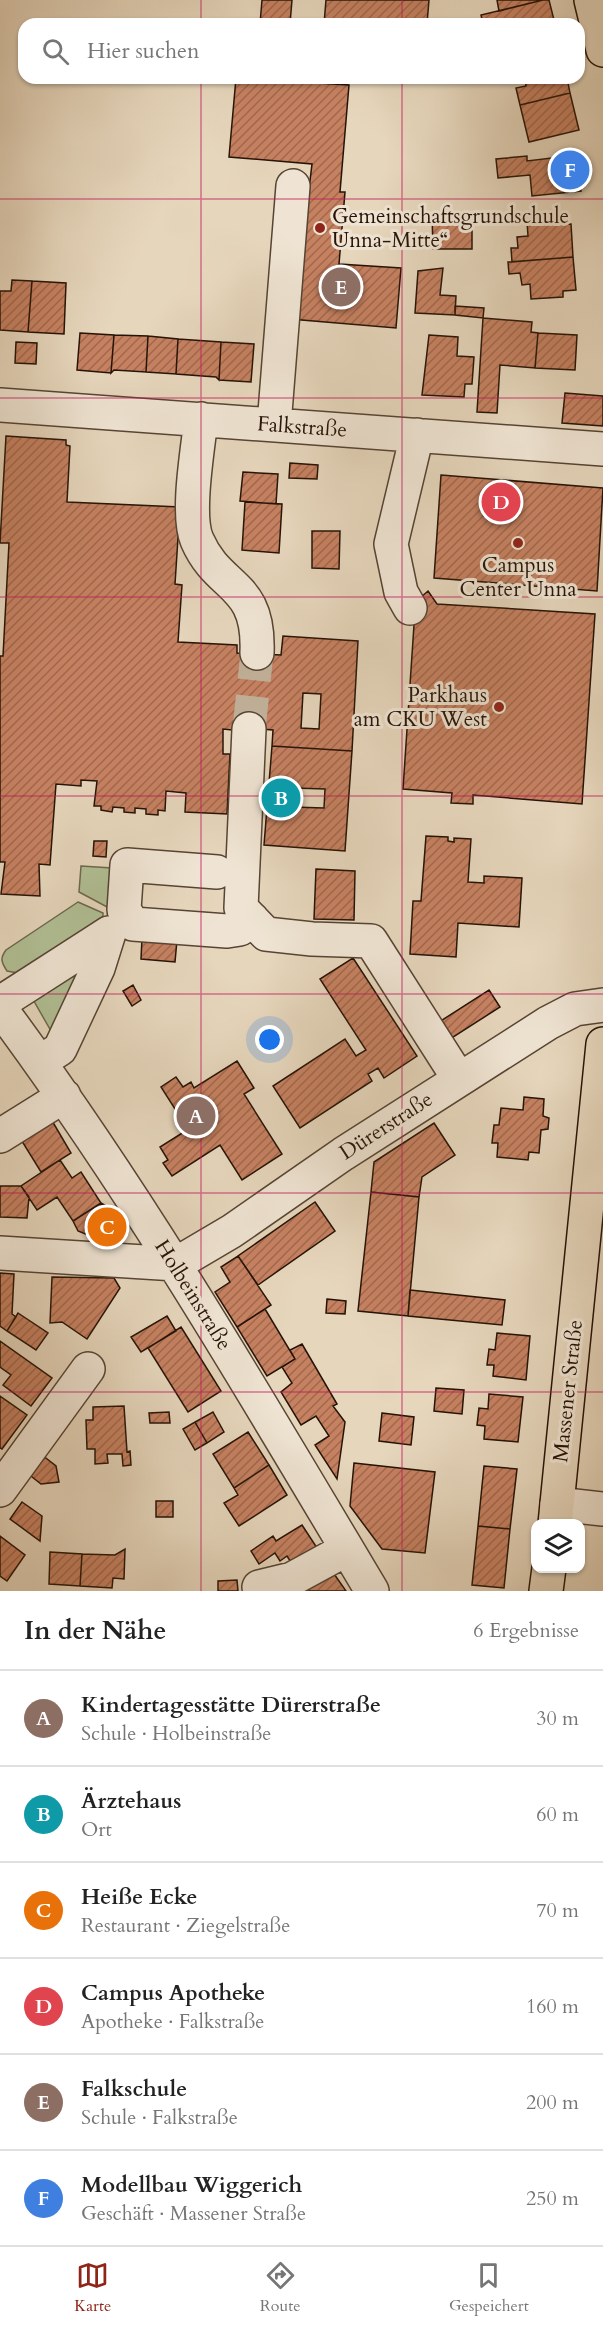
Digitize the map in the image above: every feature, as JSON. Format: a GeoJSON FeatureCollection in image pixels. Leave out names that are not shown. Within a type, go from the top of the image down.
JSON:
{"type":"FeatureCollection","features":[{"type":"Feature","properties":{"kind":"main road"},"geometry":{"type":"LineString","coordinates":[[591,0],[603,50]]}},
{"type":"Feature","properties":{"kind":"main road","name":"Massener Straße"},"geometry":{"type":"LineString","coordinates":[[556,1514],[603,1044]]}},
{"type":"Feature","properties":{"kind":"main road"},"geometry":{"type":"LineString","coordinates":[[546,1591],[548,1573]]}},
{"type":"Feature","properties":{"kind":"street"},"geometry":{"type":"LineString","coordinates":[[274,424],[293,186]]}},
{"type":"Feature","properties":{"kind":"street","name":"Falkstraße"},"geometry":{"type":"LineString","coordinates":[[0,405],[603,449]]}},
{"type":"Feature","properties":{"kind":"street"},"geometry":{"type":"LineString","coordinates":[[201,419],[193,508],[196,538],[214,566],[243,593],[252,610],[258,632],[257,653]]}},
{"type":"Feature","properties":{"kind":"street"},"geometry":{"type":"LineString","coordinates":[[415,603],[397,568],[392,544],[417,435]]}},
{"type":"Feature","properties":{"kind":"street"},"geometry":{"type":"LineString","coordinates":[[249,729],[241,908],[266,934],[328,940],[371,941],[459,1079]]}},
{"type":"Feature","properties":{"kind":"street"},"geometry":{"type":"LineString","coordinates":[[217,872],[127,865],[124,910],[133,924],[226,931],[240,929],[252,919]]}},
{"type":"Feature","properties":{"kind":"street"},"geometry":{"type":"LineString","coordinates":[[0,1003],[110,933],[98,968],[60,1049],[40,1062]]}},
{"type":"Feature","properties":{"kind":"street","name":"Dürerstraße"},"geometry":{"type":"LineString","coordinates":[[176,1264],[232,1231],[343,1154],[459,1079],[575,1009],[603,1005]]}},
{"type":"Feature","properties":{"kind":"street","name":"Holbeinstraße"},"geometry":{"type":"LineString","coordinates":[[0,1008],[64,1096],[176,1264],[372,1591]]}},
{"type":"Feature","properties":{"kind":"street"},"geometry":{"type":"LineString","coordinates":[[0,1136],[64,1096]]}},
{"type":"Feature","properties":{"kind":"street"},"geometry":{"type":"LineString","coordinates":[[0,1253],[176,1264]]}},
{"type":"Feature","properties":{"kind":"street"},"geometry":{"type":"LineString","coordinates":[[0,1490],[88,1369]]}},
{"type":"Feature","properties":{"kind":"street"},"geometry":{"type":"LineString","coordinates":[[556,1514],[603,1509]]}},
{"type":"Feature","properties":{"kind":"street"},"geometry":{"type":"LineString","coordinates":[[259,1587],[292,1579],[347,1549]]}},
{"type":"Feature","properties":{"kind":"green space"},"geometry":{"type":"Polygon","coordinates":[[[81,866],[112,868],[109,908],[79,892],[81,866]]]}},
{"type":"Feature","properties":{"kind":"green space"},"geometry":{"type":"Polygon","coordinates":[[[78,902],[103,913],[103,916],[18,973],[7,971],[2,960],[6,950],[78,902]]]}},
{"type":"Feature","properties":{"kind":"green space"},"geometry":{"type":"Polygon","coordinates":[[[89,954],[51,1031],[31,996],[89,954]]]}},
{"type":"Feature","properties":{"kind":"building"},"geometry":{"type":"Polygon","coordinates":[[[262,0],[292,0],[290,18],[260,18],[262,0]]]}},
{"type":"Feature","properties":{"kind":"building"},"geometry":{"type":"Polygon","coordinates":[[[326,0],[429,0],[428,18],[324,18],[326,0]]]}},
{"type":"Feature","properties":{"kind":"building"},"geometry":{"type":"Polygon","coordinates":[[[497,0],[543,0],[499,11],[497,0]]]}},
{"type":"Feature","properties":{"kind":"building"},"geometry":{"type":"Polygon","coordinates":[[[549,0],[554,18],[482,18],[481,15],[549,0]]]}},
{"type":"Feature","properties":{"kind":"building","name":"Gemeinschaftsgrundschule Unna-Mitte“"},"geometry":{"type":"Polygon","coordinates":[[[235,84],[349,85],[340,192],[345,192],[339,264],[401,268],[396,328],[290,319],[300,189],[309,189],[312,164],[229,157],[235,84]]]}},
{"type":"Feature","properties":{"kind":"building"},"geometry":{"type":"Polygon","coordinates":[[[526,84],[568,84],[570,93],[520,105],[516,88],[526,86],[526,84]]]}},
{"type":"Feature","properties":{"kind":"building"},"geometry":{"type":"Polygon","coordinates":[[[570,93],[579,130],[529,142],[520,105],[570,93]]]}},
{"type":"Feature","properties":{"kind":"building"},"geometry":{"type":"Polygon","coordinates":[[[577,155],[581,191],[532,196],[530,175],[498,178],[496,159],[527,156],[527,161],[577,155]]]}},
{"type":"Feature","properties":{"kind":"building"},"geometry":{"type":"Polygon","coordinates":[[[472,213],[472,249],[433,249],[432,214],[472,213]]]}},
{"type":"Feature","properties":{"kind":"building"},"geometry":{"type":"Polygon","coordinates":[[[556,220],[556,225],[571,224],[573,257],[512,262],[511,248],[518,248],[517,237],[528,236],[527,222],[556,220]]]}},
{"type":"Feature","properties":{"kind":"building"},"geometry":{"type":"Polygon","coordinates":[[[573,257],[576,290],[563,291],[563,297],[531,299],[530,284],[522,285],[520,273],[509,274],[508,262],[573,257]]]}},
{"type":"Feature","properties":{"kind":"building"},"geometry":{"type":"Polygon","coordinates":[[[443,268],[440,295],[456,296],[455,315],[415,313],[418,271],[443,268]]]}},
{"type":"Feature","properties":{"kind":"building"},"geometry":{"type":"Polygon","coordinates":[[[12,280],[32,281],[28,332],[0,330],[0,291],[11,291],[12,280]]]}},
{"type":"Feature","properties":{"kind":"building"},"geometry":{"type":"Polygon","coordinates":[[[32,281],[66,283],[64,334],[28,332],[32,281]]]}},
{"type":"Feature","properties":{"kind":"building"},"geometry":{"type":"Polygon","coordinates":[[[455,306],[484,308],[483,318],[455,315],[455,306]]]}},
{"type":"Feature","properties":{"kind":"building"},"geometry":{"type":"Polygon","coordinates":[[[483,318],[532,322],[531,332],[538,333],[535,368],[500,365],[497,413],[477,412],[483,318]]]}},
{"type":"Feature","properties":{"kind":"building"},"geometry":{"type":"Polygon","coordinates":[[[80,333],[114,335],[111,373],[77,370],[80,333]]]}},
{"type":"Feature","properties":{"kind":"building"},"geometry":{"type":"Polygon","coordinates":[[[538,333],[577,335],[575,370],[535,368],[538,333]]]}},
{"type":"Feature","properties":{"kind":"building"},"geometry":{"type":"Polygon","coordinates":[[[114,335],[148,336],[146,372],[114,370],[111,373],[114,335]]]}},
{"type":"Feature","properties":{"kind":"building"},"geometry":{"type":"Polygon","coordinates":[[[429,335],[458,337],[457,356],[474,357],[472,384],[465,384],[464,397],[422,395],[429,335]]]}},
{"type":"Feature","properties":{"kind":"building"},"geometry":{"type":"Polygon","coordinates":[[[148,336],[178,339],[176,374],[146,372],[148,336]]]}},
{"type":"Feature","properties":{"kind":"building"},"geometry":{"type":"Polygon","coordinates":[[[178,339],[221,342],[219,380],[216,377],[176,374],[178,339]]]}},
{"type":"Feature","properties":{"kind":"building"},"geometry":{"type":"Polygon","coordinates":[[[16,342],[37,343],[36,364],[15,363],[16,342]]]}},
{"type":"Feature","properties":{"kind":"building"},"geometry":{"type":"Polygon","coordinates":[[[221,342],[254,344],[251,382],[219,380],[221,342]]]}},
{"type":"Feature","properties":{"kind":"building"},"geometry":{"type":"Polygon","coordinates":[[[565,393],[603,396],[603,426],[562,423],[565,393]]]}},
{"type":"Feature","properties":{"kind":"building"},"geometry":{"type":"Polygon","coordinates":[[[6,436],[66,440],[66,445],[70,446],[67,502],[180,507],[175,584],[182,585],[178,642],[237,645],[237,653],[281,655],[283,636],[358,641],[352,751],[272,746],[273,730],[233,727],[232,730],[223,729],[223,754],[230,754],[227,814],[185,812],[186,793],[166,791],[165,811],[158,810],[158,815],[146,814],[146,809],[135,808],[135,813],[124,812],[124,808],[113,807],[112,812],[101,810],[101,806],[94,806],[97,781],[81,780],[81,786],[56,784],[50,865],[39,864],[40,896],[1,894],[5,862],[0,862],[0,656],[3,656],[9,543],[0,543],[6,436]],[[303,693],[301,728],[319,729],[321,694],[303,693]]]}},
{"type":"Feature","properties":{"kind":"building"},"geometry":{"type":"Polygon","coordinates":[[[290,463],[318,465],[317,479],[289,478],[290,463]]]}},
{"type":"Feature","properties":{"kind":"building"},"geometry":{"type":"Polygon","coordinates":[[[243,472],[278,474],[276,504],[240,501],[243,472]]]}},
{"type":"Feature","properties":{"kind":"building","name":"Campus Center Unna"},"geometry":{"type":"Polygon","coordinates":[[[441,475],[603,488],[597,591],[434,578],[441,475]]]}},
{"type":"Feature","properties":{"kind":"building"},"geometry":{"type":"Polygon","coordinates":[[[245,502],[282,504],[279,553],[242,550],[245,502]]]}},
{"type":"Feature","properties":{"kind":"building"},"geometry":{"type":"Polygon","coordinates":[[[312,531],[340,531],[339,569],[312,568],[312,531]]]}},
{"type":"Feature","properties":{"kind":"building","name":"Parkhaus am CKU West"},"geometry":{"type":"Polygon","coordinates":[[[428,591],[437,604],[595,614],[582,804],[473,795],[473,804],[451,803],[452,793],[403,789],[414,625],[404,612],[428,591]]]}},
{"type":"Feature","properties":{"kind":"building"},"geometry":{"type":"Polygon","coordinates":[[[272,746],[352,751],[345,851],[264,845],[272,746]],[[294,788],[293,807],[324,808],[325,789],[294,788]]]}},
{"type":"Feature","properties":{"kind":"building"},"geometry":{"type":"Polygon","coordinates":[[[426,836],[448,837],[448,841],[454,842],[454,838],[471,839],[468,882],[484,883],[484,876],[522,878],[519,927],[458,923],[456,957],[410,954],[413,901],[421,901],[426,836]]]}},
{"type":"Feature","properties":{"kind":"building"},"geometry":{"type":"Polygon","coordinates":[[[94,841],[107,841],[106,857],[93,856],[94,841]]]}},
{"type":"Feature","properties":{"kind":"building"},"geometry":{"type":"Polygon","coordinates":[[[316,869],[355,871],[354,920],[314,919],[316,869]]]}},
{"type":"Feature","properties":{"kind":"building"},"geometry":{"type":"Polygon","coordinates":[[[142,938],[177,940],[175,962],[141,959],[142,938]]]}},
{"type":"Feature","properties":{"kind":"building"},"geometry":{"type":"Polygon","coordinates":[[[353,958],[417,1056],[384,1078],[378,1068],[368,1074],[372,1081],[300,1128],[273,1086],[345,1039],[356,1056],[366,1050],[320,979],[353,958]]]}},
{"type":"Feature","properties":{"kind":"building"},"geometry":{"type":"Polygon","coordinates":[[[133,985],[141,1000],[132,1006],[123,991],[133,985]]]}},
{"type":"Feature","properties":{"kind":"building"},"geometry":{"type":"Polygon","coordinates":[[[489,990],[500,1007],[447,1041],[436,1024],[489,990]]]}},
{"type":"Feature","properties":{"kind":"building"},"geometry":{"type":"Polygon","coordinates":[[[237,1061],[254,1088],[244,1094],[282,1154],[242,1180],[220,1145],[172,1176],[163,1163],[168,1160],[160,1147],[195,1125],[188,1116],[182,1120],[161,1087],[176,1077],[183,1087],[191,1082],[194,1088],[237,1061]]]}},
{"type":"Feature","properties":{"kind":"building"},"geometry":{"type":"Polygon","coordinates":[[[524,1097],[544,1099],[543,1116],[549,1118],[548,1129],[541,1130],[539,1153],[529,1152],[528,1160],[497,1157],[498,1143],[492,1143],[494,1125],[499,1125],[501,1108],[523,1110],[524,1097]]]}},
{"type":"Feature","properties":{"kind":"building"},"geometry":{"type":"Polygon","coordinates":[[[51,1119],[71,1153],[41,1172],[20,1138],[51,1119]]]}},
{"type":"Feature","properties":{"kind":"building"},"geometry":{"type":"Polygon","coordinates":[[[434,1123],[455,1155],[422,1177],[419,1197],[371,1192],[374,1162],[434,1123]]]}},
{"type":"Feature","properties":{"kind":"building"},"geometry":{"type":"Polygon","coordinates":[[[60,1160],[72,1178],[81,1172],[101,1203],[73,1221],[57,1197],[37,1210],[21,1186],[60,1160]]]}},
{"type":"Feature","properties":{"kind":"building"},"geometry":{"type":"Polygon","coordinates":[[[0,1186],[21,1186],[29,1197],[27,1218],[0,1217],[0,1186]]]}},
{"type":"Feature","properties":{"kind":"building"},"geometry":{"type":"Polygon","coordinates":[[[371,1192],[419,1197],[408,1316],[358,1311],[371,1192]]]}},
{"type":"Feature","properties":{"kind":"building"},"geometry":{"type":"Polygon","coordinates":[[[315,1202],[335,1231],[258,1285],[238,1256],[315,1202]]]}},
{"type":"Feature","properties":{"kind":"building"},"geometry":{"type":"Polygon","coordinates":[[[101,1203],[114,1211],[100,1240],[78,1231],[73,1221],[101,1203]]]}},
{"type":"Feature","properties":{"kind":"building"},"geometry":{"type":"Polygon","coordinates":[[[238,1256],[271,1305],[237,1327],[215,1292],[230,1282],[221,1267],[238,1256]]]}},
{"type":"Feature","properties":{"kind":"building"},"geometry":{"type":"Polygon","coordinates":[[[0,1273],[14,1274],[12,1314],[16,1317],[7,1331],[0,1326],[0,1273]]]}},
{"type":"Feature","properties":{"kind":"building"},"geometry":{"type":"Polygon","coordinates":[[[52,1277],[114,1278],[120,1288],[87,1339],[62,1322],[50,1323],[52,1277]]]}},
{"type":"Feature","properties":{"kind":"building"},"geometry":{"type":"Polygon","coordinates":[[[410,1290],[505,1300],[502,1325],[408,1316],[410,1290]]]}},
{"type":"Feature","properties":{"kind":"building"},"geometry":{"type":"Polygon","coordinates":[[[327,1299],[346,1301],[345,1314],[326,1313],[327,1299]]]}},
{"type":"Feature","properties":{"kind":"building"},"geometry":{"type":"Polygon","coordinates":[[[265,1309],[295,1359],[267,1376],[237,1327],[265,1309]]]}},
{"type":"Feature","properties":{"kind":"building"},"geometry":{"type":"Polygon","coordinates":[[[18,1313],[48,1333],[36,1350],[7,1331],[18,1313]]]}},
{"type":"Feature","properties":{"kind":"building"},"geometry":{"type":"Polygon","coordinates":[[[167,1316],[176,1331],[141,1352],[131,1337],[167,1316]]]}},
{"type":"Feature","properties":{"kind":"building"},"geometry":{"type":"Polygon","coordinates":[[[181,1327],[221,1391],[188,1412],[148,1348],[181,1327]]]}},
{"type":"Feature","properties":{"kind":"building"},"geometry":{"type":"Polygon","coordinates":[[[497,1333],[530,1336],[526,1380],[493,1376],[494,1365],[487,1365],[489,1349],[495,1350],[497,1333]]]}},
{"type":"Feature","properties":{"kind":"building"},"geometry":{"type":"Polygon","coordinates":[[[0,1341],[52,1378],[31,1406],[3,1385],[11,1375],[0,1367],[0,1341]]]}},
{"type":"Feature","properties":{"kind":"building"},"geometry":{"type":"Polygon","coordinates":[[[302,1344],[337,1404],[333,1406],[345,1422],[337,1479],[315,1445],[329,1436],[316,1416],[301,1425],[281,1392],[292,1383],[282,1367],[295,1359],[290,1350],[302,1344]]]}},
{"type":"Feature","properties":{"kind":"building"},"geometry":{"type":"Polygon","coordinates":[[[436,1388],[464,1390],[462,1414],[434,1411],[436,1388]]]}},
{"type":"Feature","properties":{"kind":"building"},"geometry":{"type":"Polygon","coordinates":[[[489,1394],[523,1397],[518,1442],[484,1439],[485,1426],[477,1425],[479,1408],[488,1409],[489,1394]]]}},
{"type":"Feature","properties":{"kind":"building"},"geometry":{"type":"Polygon","coordinates":[[[0,1396],[27,1415],[2,1449],[0,1448],[0,1396]]]}},
{"type":"Feature","properties":{"kind":"building"},"geometry":{"type":"Polygon","coordinates":[[[124,1406],[127,1452],[130,1451],[131,1465],[123,1466],[122,1454],[107,1454],[108,1463],[95,1464],[95,1449],[87,1449],[86,1420],[93,1420],[93,1407],[124,1406]]]}},
{"type":"Feature","properties":{"kind":"building"},"geometry":{"type":"Polygon","coordinates":[[[169,1412],[170,1423],[150,1423],[149,1413],[169,1412]]]}},
{"type":"Feature","properties":{"kind":"building"},"geometry":{"type":"Polygon","coordinates":[[[213,1412],[224,1432],[207,1443],[195,1422],[213,1412]]]}},
{"type":"Feature","properties":{"kind":"building"},"geometry":{"type":"Polygon","coordinates":[[[382,1413],[414,1417],[411,1445],[379,1441],[382,1413]]]}},
{"type":"Feature","properties":{"kind":"building"},"geometry":{"type":"Polygon","coordinates":[[[195,1422],[207,1443],[195,1450],[183,1429],[195,1422]]]}},
{"type":"Feature","properties":{"kind":"building"},"geometry":{"type":"Polygon","coordinates":[[[248,1432],[269,1465],[234,1488],[213,1454],[248,1432]]]}},
{"type":"Feature","properties":{"kind":"building"},"geometry":{"type":"Polygon","coordinates":[[[42,1455],[56,1466],[59,1482],[41,1484],[27,1473],[42,1455]]]}},
{"type":"Feature","properties":{"kind":"building"},"geometry":{"type":"Polygon","coordinates":[[[354,1463],[435,1472],[425,1553],[382,1549],[350,1506],[354,1463]]]}},
{"type":"Feature","properties":{"kind":"building"},"geometry":{"type":"Polygon","coordinates":[[[269,1465],[287,1495],[239,1526],[224,1503],[238,1495],[234,1488],[269,1465]]]}},
{"type":"Feature","properties":{"kind":"building"},"geometry":{"type":"Polygon","coordinates":[[[484,1466],[517,1469],[510,1529],[478,1526],[484,1466]]]}},
{"type":"Feature","properties":{"kind":"building"},"geometry":{"type":"Polygon","coordinates":[[[156,1501],[173,1501],[173,1517],[156,1517],[156,1501]]]}},
{"type":"Feature","properties":{"kind":"building"},"geometry":{"type":"Polygon","coordinates":[[[22,1502],[42,1516],[40,1541],[10,1519],[22,1502]]]}},
{"type":"Feature","properties":{"kind":"building"},"geometry":{"type":"Polygon","coordinates":[[[302,1525],[321,1554],[296,1570],[287,1556],[280,1561],[275,1553],[259,1564],[251,1551],[273,1536],[276,1541],[302,1525]]]}},
{"type":"Feature","properties":{"kind":"building"},"geometry":{"type":"Polygon","coordinates":[[[478,1526],[510,1529],[504,1588],[472,1585],[478,1526]]]}},
{"type":"Feature","properties":{"kind":"building"},"geometry":{"type":"Polygon","coordinates":[[[0,1536],[25,1555],[7,1581],[0,1576],[0,1536]]]}},
{"type":"Feature","properties":{"kind":"building"},"geometry":{"type":"Polygon","coordinates":[[[125,1549],[124,1579],[113,1578],[112,1588],[80,1586],[82,1554],[115,1555],[125,1549]]]}},
{"type":"Feature","properties":{"kind":"building"},"geometry":{"type":"Polygon","coordinates":[[[50,1552],[82,1554],[80,1586],[49,1584],[50,1552]]]}},
{"type":"Feature","properties":{"kind":"building"},"geometry":{"type":"Polygon","coordinates":[[[332,1571],[346,1591],[303,1591],[332,1571]]]}},
{"type":"Feature","properties":{"kind":"building"},"geometry":{"type":"Polygon","coordinates":[[[237,1580],[238,1591],[218,1591],[218,1581],[237,1580]]]}},
{"type":"Feature","properties":{"kind":"tunnel"},"geometry":{"type":"LineString","coordinates":[[249,729],[257,653]]}},
{"type":"Feature","properties":{"kind":"place","name":"Modellbau Wiggerich"},"geometry":{"type":"Point","coordinates":[570,170]}},
{"type":"Feature","properties":{"kind":"place","name":"Gemeinschaftsgrundschule Unna-Mitte“"},"geometry":{"type":"Point","coordinates":[320,228]}},
{"type":"Feature","properties":{"kind":"place","name":"Falkschule"},"geometry":{"type":"Point","coordinates":[341,287]}},
{"type":"Feature","properties":{"kind":"place","name":"Campus Apotheke"},"geometry":{"type":"Point","coordinates":[501,502]}},
{"type":"Feature","properties":{"kind":"place","name":"Campus Center Unna"},"geometry":{"type":"Point","coordinates":[518,543]}},
{"type":"Feature","properties":{"kind":"place","name":"Parkhaus am CKU West"},"geometry":{"type":"Point","coordinates":[499,707]}},
{"type":"Feature","properties":{"kind":"place","name":"Ärztehaus"},"geometry":{"type":"Point","coordinates":[281,798]}},
{"type":"Feature","properties":{"kind":"place","name":"Kindertagesstätte Dürerstraße"},"geometry":{"type":"Point","coordinates":[196,1116]}},
{"type":"Feature","properties":{"kind":"place","name":"Heiße Ecke"},"geometry":{"type":"Point","coordinates":[107,1227]}}]}
